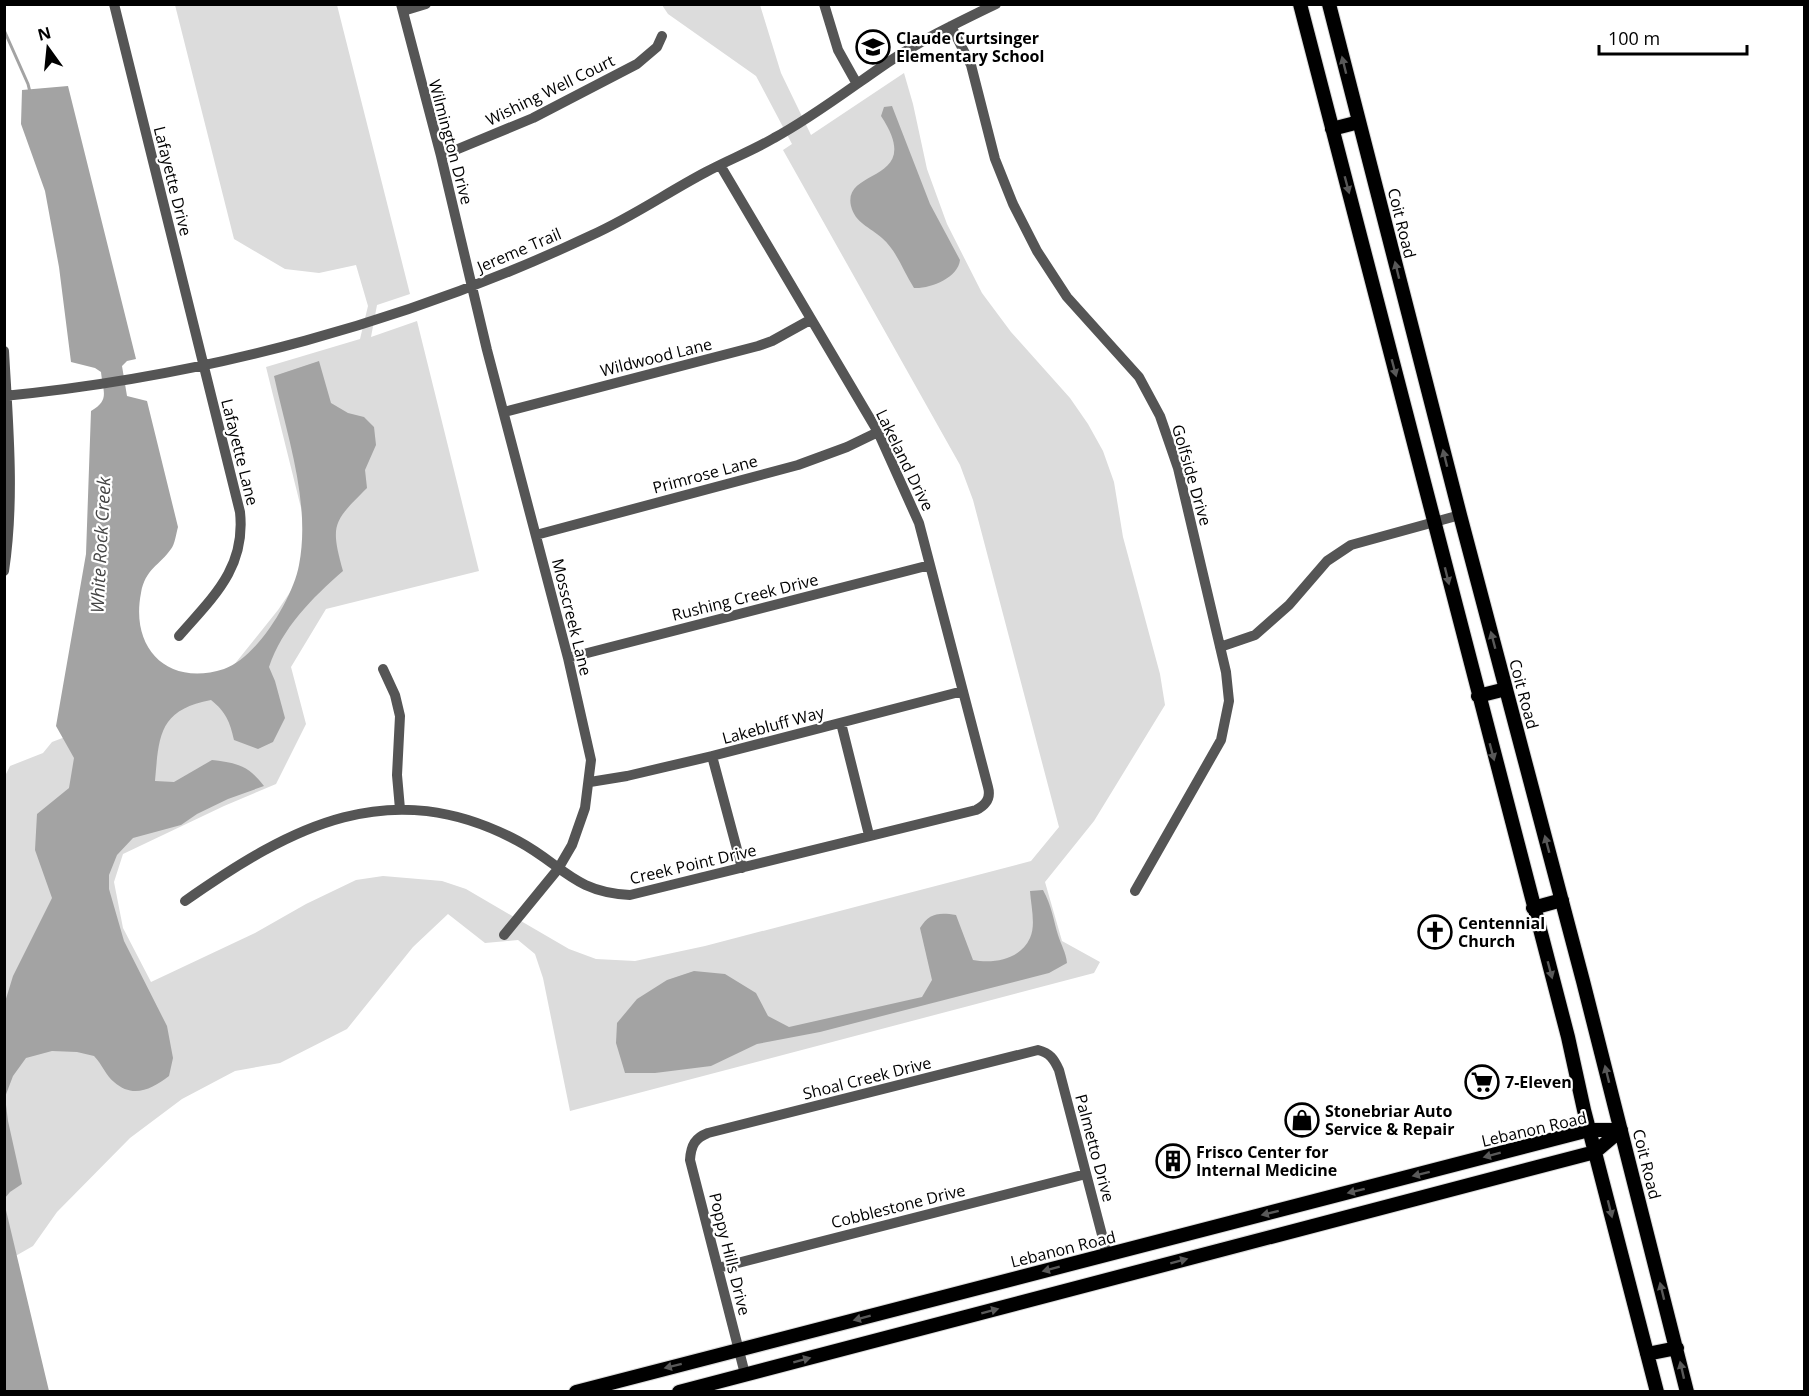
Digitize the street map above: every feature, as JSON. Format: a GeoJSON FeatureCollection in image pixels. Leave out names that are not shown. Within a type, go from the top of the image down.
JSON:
{"type":"FeatureCollection","features":[{"type":"Feature","properties":{"kind":"main road"},"geometry":{"type":"LineString","coordinates":[[1300,4],[1568,1037],[1589,1130],[1657,1392]]}},
{"type":"Feature","properties":{"kind":"main road","name":"Coit Road"},"geometry":{"type":"LineString","coordinates":[[1329,4],[1460,515],[1562,900],[1687,1392]]}},
{"type":"Feature","properties":{"kind":"main road"},"geometry":{"type":"LineString","coordinates":[[1332,129],[1359,122]]}},
{"type":"Feature","properties":{"kind":"main road"},"geometry":{"type":"LineString","coordinates":[[1478,696],[1506,689]]}},
{"type":"Feature","properties":{"kind":"main road"},"geometry":{"type":"LineString","coordinates":[[1533,908],[1562,900]]}},
{"type":"Feature","properties":{"kind":"main road","name":"Lebanon Road"},"geometry":{"type":"LineString","coordinates":[[576,1392],[1589,1130],[1621,1130]]}},
{"type":"Feature","properties":{"kind":"main road","name":"Lebanon Road"},"geometry":{"type":"LineString","coordinates":[[679,1392],[1595,1152],[1621,1130]]}},
{"type":"Feature","properties":{"kind":"main road"},"geometry":{"type":"LineString","coordinates":[[1398,1180],[1403,1203]]}},
{"type":"Feature","properties":{"kind":"main road"},"geometry":{"type":"LineString","coordinates":[[1107,1254],[1122,1276]]}},
{"type":"Feature","properties":{"kind":"main road"},"geometry":{"type":"LineString","coordinates":[[1107,1254],[1107,1280]]}},
{"type":"Feature","properties":{"kind":"main road"},"geometry":{"type":"LineString","coordinates":[[1647,1354],[1677,1347]]}},
{"type":"Feature","properties":{"kind":"street","name":"Lafayette Drive"},"geometry":{"type":"LineString","coordinates":[[114,4],[203,365]]}},
{"type":"Feature","properties":{"kind":"street"},"geometry":{"type":"LineString","coordinates":[[402,8],[426,4]]}},
{"type":"Feature","properties":{"kind":"street"},"geometry":{"type":"LineString","coordinates":[[824,4],[838,50],[857,84]]}},
{"type":"Feature","properties":{"kind":"street","name":"Jereme Trail"},"geometry":{"type":"LineString","coordinates":[[6,395],[131,380],[256,353],[371,322],[472,287],[632,216],[720,165],[790,129],[908,50],[996,4]]}},
{"type":"Feature","properties":{"kind":"street","name":"Wilmington Drive"},"geometry":{"type":"LineString","coordinates":[[402,8],[441,156],[472,287]]}},
{"type":"Feature","properties":{"kind":"street","name":"Golfside Drive"},"geometry":{"type":"LineString","coordinates":[[951,26],[971,65],[995,159],[1013,204],[1037,250],[1067,297],[1139,377],[1160,416],[1178,468],[1226,672],[1229,701],[1221,740],[1135,891]]}},
{"type":"Feature","properties":{"kind":"street","name":"Wishing Well Court"},"geometry":{"type":"LineString","coordinates":[[441,156],[533,118],[637,64],[657,47],[662,36]]}},
{"type":"Feature","properties":{"kind":"street","name":"Lakeland Drive"},"geometry":{"type":"LineString","coordinates":[[720,165],[878,432],[912,505],[963,690],[988,787],[988,799]]}},
{"type":"Feature","properties":{"kind":"street","name":"Mosscreek Lane"},"geometry":{"type":"LineString","coordinates":[[472,287],[568,658],[591,760],[590,782],[572,845],[558,869],[504,935]]}},
{"type":"Feature","properties":{"kind":"street","name":"Wildwood Lane"},"geometry":{"type":"LineString","coordinates":[[504,412],[758,346],[810,320]]}},
{"type":"Feature","properties":{"kind":"street"},"geometry":{"type":"LineString","coordinates":[[4,351],[9,444],[4,571]]}},
{"type":"Feature","properties":{"kind":"street","name":"Lafayette Lane"},"geometry":{"type":"LineString","coordinates":[[179,636],[222,586],[230,572],[241,537],[240,512],[203,365]]}},
{"type":"Feature","properties":{"kind":"street","name":"Primrose Lane"},"geometry":{"type":"LineString","coordinates":[[536,535],[798,465],[847,447],[878,432]]}},
{"type":"Feature","properties":{"kind":"street"},"geometry":{"type":"LineString","coordinates":[[1220,647],[1255,635],[1289,605],[1327,561],[1352,545],[1460,515]]}},
{"type":"Feature","properties":{"kind":"street","name":"Rushing Creek Drive"},"geometry":{"type":"LineString","coordinates":[[568,658],[930,565]]}},
{"type":"Feature","properties":{"kind":"street"},"geometry":{"type":"LineString","coordinates":[[383,669],[395,695],[400,716],[397,775],[400,809]]}},
{"type":"Feature","properties":{"kind":"street","name":"Lakebluff Way"},"geometry":{"type":"LineString","coordinates":[[590,782],[627,776],[712,756],[963,690]]}},
{"type":"Feature","properties":{"kind":"street"},"geometry":{"type":"LineString","coordinates":[[841,723],[869,835]]}},
{"type":"Feature","properties":{"kind":"street"},"geometry":{"type":"LineString","coordinates":[[712,756],[742,868]]}},
{"type":"Feature","properties":{"kind":"street","name":"Creek Point Drive"},"geometry":{"type":"LineString","coordinates":[[185,900],[273,844],[309,828],[360,813],[400,809],[432,812],[482,825],[532,849],[558,869],[590,888],[609,894],[630,895],[976,810],[982,807],[988,799]]}},
{"type":"Feature","properties":{"kind":"street","name":"Shoal Creek Drive"},"geometry":{"type":"LineString","coordinates":[[694,1141],[708,1133],[1038,1050],[1048,1052]]}},
{"type":"Feature","properties":{"kind":"street","name":"Palmetto Drive"},"geometry":{"type":"LineString","coordinates":[[1048,1052],[1055,1060],[1059,1070],[1107,1254]]}},
{"type":"Feature","properties":{"kind":"street","name":"Poppy Hills Drive"},"geometry":{"type":"LineString","coordinates":[[694,1141],[690,1160],[745,1374]]}},
{"type":"Feature","properties":{"kind":"street","name":"Cobblestone Drive"},"geometry":{"type":"LineString","coordinates":[[718,1268],[1086,1174]]}},
{"type":"Feature","properties":{"kind":"shaded area"},"geometry":{"type":"Polygon","coordinates":[[[175,5],[337,5],[410,294],[377,305],[371,337],[417,321],[479,571],[326,609],[291,667],[306,724],[276,784],[123,854],[114,882],[123,928],[151,982],[255,933],[306,904],[356,880],[383,876],[442,881],[466,889],[569,949],[596,959],[635,961],[705,946],[1031,861],[1059,827],[973,500],[960,465],[783,150],[792,144],[756,76],[668,14],[662,5],[760,5],[781,73],[811,135],[904,73],[927,169],[947,224],[982,293],[1011,332],[1070,398],[1103,451],[1114,482],[1123,537],[1160,674],[1165,705],[1094,821],[1045,882],[1062,941],[1100,962],[1094,973],[570,1111],[543,978],[535,954],[518,940],[485,943],[448,914],[413,947],[347,1029],[280,1063],[235,1071],[182,1099],[130,1138],[57,1212],[33,1246],[5,1262],[4,778],[10,766],[43,753],[52,742],[225,676],[278,610],[307,567],[305,524],[266,367],[360,339],[368,306],[356,265],[319,273],[285,269],[234,239],[175,5]]]}},
{"type":"Feature","properties":{"kind":"water"},"geometry":{"type":"Polygon","coordinates":[[[68,86],[136,359],[127,361],[122,366],[127,396],[147,401],[178,527],[172,547],[149,573],[141,593],[139,613],[141,631],[157,659],[170,668],[186,673],[204,673],[224,669],[249,653],[261,640],[289,594],[299,565],[302,518],[296,470],[274,376],[319,361],[331,403],[348,413],[364,417],[374,427],[376,445],[365,470],[367,488],[347,509],[337,525],[336,543],[343,571],[299,614],[282,639],[269,667],[285,718],[273,742],[258,749],[234,740],[227,718],[211,700],[181,710],[171,718],[161,738],[155,781],[174,782],[212,760],[228,762],[247,769],[264,786],[228,799],[197,814],[181,825],[133,838],[117,855],[109,875],[109,889],[124,941],[167,1026],[173,1058],[169,1076],[149,1088],[128,1090],[111,1079],[94,1056],[77,1052],[52,1051],[26,1058],[13,1076],[5,1097],[5,1002],[13,976],[52,898],[35,850],[37,814],[69,788],[74,758],[56,726],[86,554],[91,411],[101,403],[104,395],[101,372],[95,368],[71,362],[59,267],[45,191],[21,124],[22,90],[68,86]]]}},
{"type":"Feature","properties":{"kind":"water"},"geometry":{"type":"Polygon","coordinates":[[[892,106],[930,204],[960,260],[949,277],[928,287],[914,288],[892,249],[882,238],[859,221],[851,206],[852,194],[858,185],[889,164],[894,153],[892,138],[881,116],[884,107],[892,106]]]}},
{"type":"Feature","properties":{"kind":"water"},"geometry":{"type":"Polygon","coordinates":[[[1043,890],[1067,963],[1049,973],[820,1032],[757,1044],[711,1066],[655,1073],[625,1073],[616,1043],[617,1023],[637,999],[667,980],[694,971],[725,974],[756,993],[768,1016],[789,1027],[922,997],[932,980],[920,928],[927,919],[940,914],[956,915],[973,960],[1005,959],[1020,951],[1030,938],[1033,921],[1030,891],[1043,890]]]}},
{"type":"Feature","properties":{"kind":"water"},"geometry":{"type":"Polygon","coordinates":[[[5,1097],[22,1184],[5,1198],[5,1097]]]}},
{"type":"Feature","properties":{"kind":"water"},"geometry":{"type":"Polygon","coordinates":[[[5,1206],[49,1391],[5,1391],[5,1206]]]}},
{"type":"Feature","properties":{"kind":"waterway","name":"White Rock Creek"},"geometry":{"type":"LineString","coordinates":[[4,30],[30,92]]}},
{"type":"Feature","properties":{"kind":"place","name":"Claude Curtsinger Elementary School"},"geometry":{"type":"Point","coordinates":[873,47]}},
{"type":"Feature","properties":{"kind":"place","name":"Centennial Church"},"geometry":{"type":"Point","coordinates":[1435,932]}},
{"type":"Feature","properties":{"kind":"place","name":"7-Eleven"},"geometry":{"type":"Point","coordinates":[1482,1082]}},
{"type":"Feature","properties":{"kind":"place","name":"Stonebriar Auto Service & Repair"},"geometry":{"type":"Point","coordinates":[1302,1120]}},
{"type":"Feature","properties":{"kind":"place","name":"Frisco Center for Internal Medicine"},"geometry":{"type":"Point","coordinates":[1173,1161]}}]}
